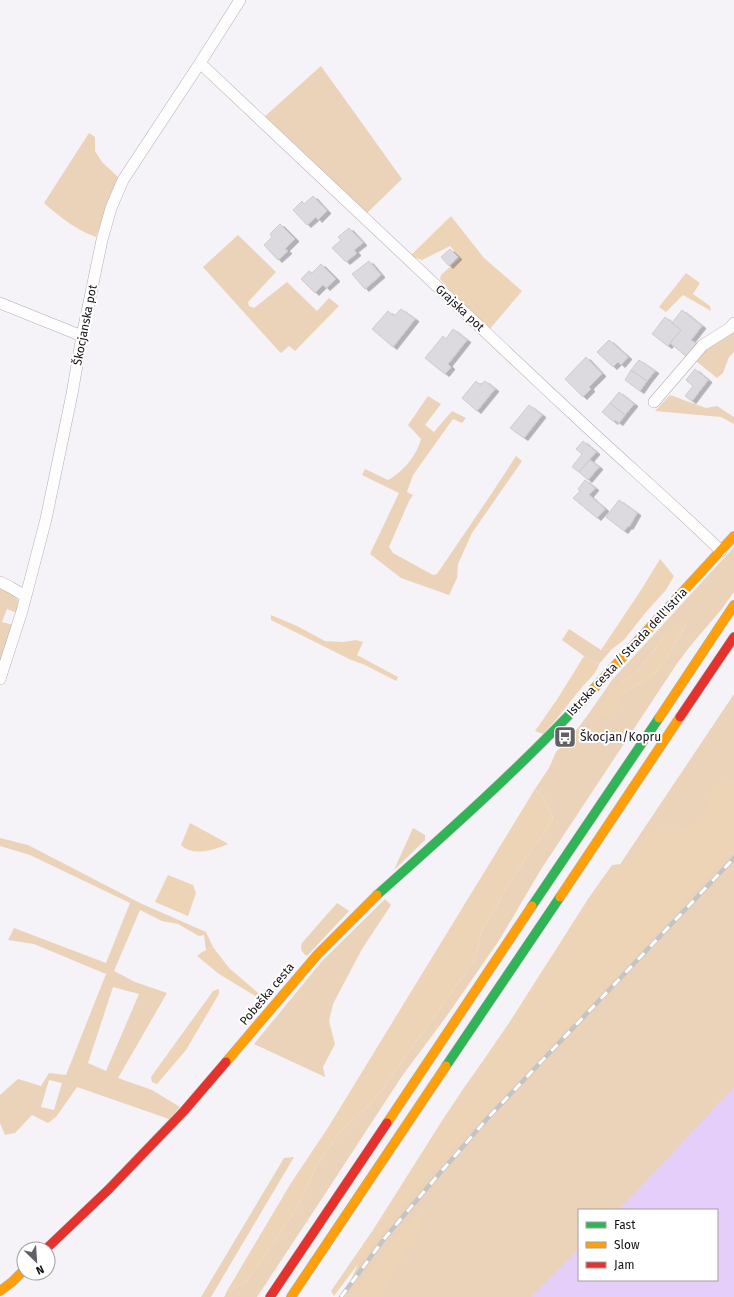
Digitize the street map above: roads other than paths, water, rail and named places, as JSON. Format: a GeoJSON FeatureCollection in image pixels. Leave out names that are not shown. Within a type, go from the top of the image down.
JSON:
{"type":"FeatureCollection","features":[{"type":"Feature","properties":{"kind":"main road","name":"Istrska cesta / Strada dell'Istria"},"geometry":{"type":"LineString","coordinates":[[518,766],[569,715],[734,536]]}},
{"type":"Feature","properties":{"kind":"main road"},"geometry":{"type":"LineString","coordinates":[[270,1297],[734,605]]}},
{"type":"Feature","properties":{"kind":"main road"},"geometry":{"type":"LineString","coordinates":[[291,1297],[464,1037],[734,637]]}},
{"type":"Feature","properties":{"kind":"main road","name":"Pobeška cesta"},"geometry":{"type":"LineString","coordinates":[[54,1241],[109,1189],[184,1111],[317,955],[368,904],[459,822],[518,766]]}},
{"type":"Feature","properties":{"kind":"main road"},"geometry":{"type":"LineString","coordinates":[[0,1291],[16,1278]]}},
{"type":"Feature","properties":{"kind":"street","name":"Škocjanska pot"},"geometry":{"type":"LineString","coordinates":[[0,679],[14,639],[46,519],[102,240],[111,208],[123,180],[240,0]]}},
{"type":"Feature","properties":{"kind":"street","name":"Grajska pot"},"geometry":{"type":"LineString","coordinates":[[200,63],[356,212],[721,551]]}},
{"type":"Feature","properties":{"kind":"street"},"geometry":{"type":"LineString","coordinates":[[0,303],[82,336]]}},
{"type":"Feature","properties":{"kind":"street"},"geometry":{"type":"LineString","coordinates":[[654,402],[703,345],[730,328],[734,323]]}},
{"type":"Feature","properties":{"kind":"street"},"geometry":{"type":"LineString","coordinates":[[0,582],[25,596]]}},
{"type":"Feature","properties":{"kind":"railway"},"geometry":{"type":"LineString","coordinates":[[341,1297],[384,1239],[486,1120],[734,858]]}},
{"type":"Feature","properties":{"kind":"place","name":"Škocjan/Kopru"},"geometry":{"type":"Point","coordinates":[565,737]}}]}
